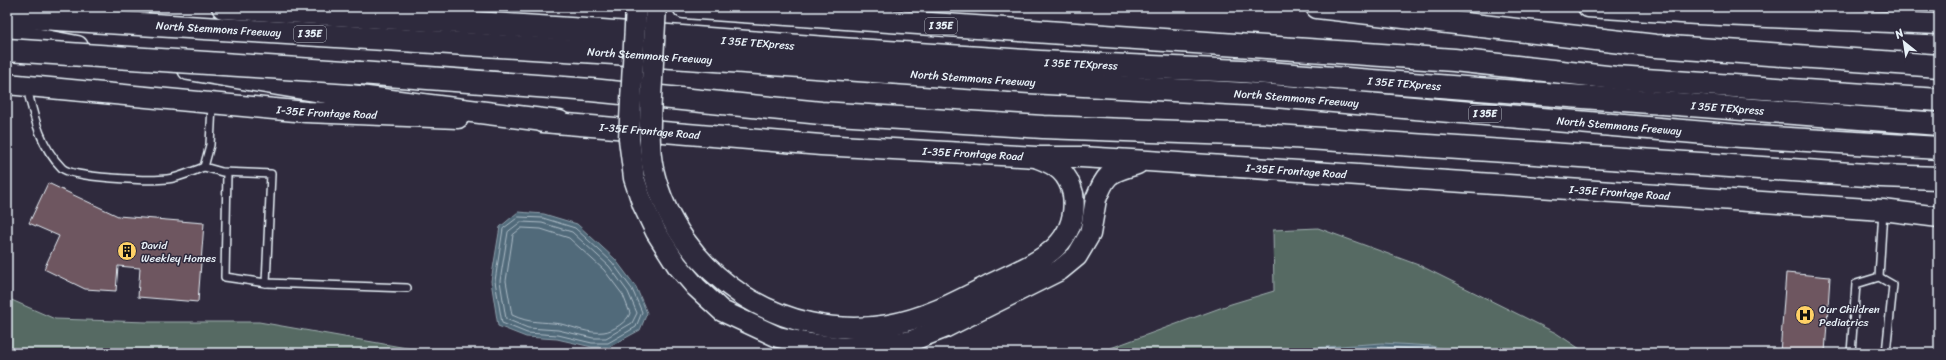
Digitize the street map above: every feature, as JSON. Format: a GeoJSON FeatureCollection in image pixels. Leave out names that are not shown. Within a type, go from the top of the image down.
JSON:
{"type":"FeatureCollection","features":[{"type":"Feature","properties":{"kind":"highway","name":"I 35E TEXpress"},"geometry":{"type":"LineString","coordinates":[[223,7],[602,31],[837,59],[1040,62],[1241,71],[1939,124]]}},
{"type":"Feature","properties":{"kind":"highway","name":"I 35E"},"geometry":{"type":"LineString","coordinates":[[684,7],[1446,60],[1616,78],[1939,100]]}},
{"type":"Feature","properties":{"kind":"highway"},"geometry":{"type":"LineString","coordinates":[[1318,7],[1656,46],[1939,66]]}},
{"type":"Feature","properties":{"kind":"highway","name":"North Stemmons Freeway"},"geometry":{"type":"LineString","coordinates":[[7,16],[614,53],[837,59],[1030,82],[1263,95],[1741,136],[1939,148]]}},
{"type":"Feature","properties":{"kind":"highway"},"geometry":{"type":"LineString","coordinates":[[7,34],[227,76],[351,96],[559,122]]}},
{"type":"Feature","properties":{"kind":"highway"},"geometry":{"type":"LineString","coordinates":[[7,50],[591,90],[821,113],[1043,127],[1262,135],[1881,176],[1939,178]]}},
{"type":"Feature","properties":{"kind":"highway"},"geometry":{"type":"LineString","coordinates":[[1881,176],[1939,185]]}},
{"type":"Feature","properties":{"kind":"main road"},"geometry":{"type":"LineString","coordinates":[[636,7],[629,139],[634,178],[643,205],[660,238],[678,265],[696,287],[722,311],[778,337],[810,344],[844,348],[911,341],[944,328],[1060,270],[1077,256],[1090,234],[1096,198],[1104,179],[1112,173],[1148,160]]}},
{"type":"Feature","properties":{"kind":"main road"},"geometry":{"type":"LineString","coordinates":[[656,7],[650,138],[653,167],[660,194],[674,223],[693,251],[715,276],[744,297],[773,312],[802,321],[855,327],[887,326],[916,319],[941,309],[1043,258],[1060,243],[1070,226],[1075,210],[1070,184],[1059,168],[1036,157]]}},
{"type":"Feature","properties":{"kind":"main road"},"geometry":{"type":"LineString","coordinates":[[1588,7],[1697,10],[1939,24]]}},
{"type":"Feature","properties":{"kind":"main road","name":"I-35E Frontage Road"},"geometry":{"type":"LineString","coordinates":[[7,84],[306,112],[559,122],[821,145],[1036,157],[1081,157],[1148,160],[1883,210],[1939,217]]}},
{"type":"Feature","properties":{"kind":"lane"},"geometry":{"type":"LineString","coordinates":[[27,86],[35,121],[44,145],[63,169],[104,179],[167,179],[204,167],[226,173],[271,174],[266,283]]}},
{"type":"Feature","properties":{"kind":"lane"},"geometry":{"type":"LineString","coordinates":[[204,167],[210,145],[212,103]]}},
{"type":"Feature","properties":{"kind":"lane"},"geometry":{"type":"LineString","coordinates":[[226,173],[225,276],[266,283],[407,288]]}},
{"type":"Feature","properties":{"kind":"lane"},"geometry":{"type":"LineString","coordinates":[[1879,277],[1883,210]]}},
{"type":"Feature","properties":{"kind":"lane"},"geometry":{"type":"LineString","coordinates":[[1851,353],[1856,284],[1879,277],[1893,285],[1886,353]]}},
{"type":"Feature","properties":{"kind":"green space"},"geometry":{"type":"Polygon","coordinates":[[[1318,228],[1421,266],[1556,333],[1586,353],[1097,353],[1231,304],[1274,291],[1273,230],[1318,228]]]}},
{"type":"Feature","properties":{"kind":"green space"},"geometry":{"type":"Polygon","coordinates":[[[7,298],[55,319],[147,322],[259,322],[435,353],[7,353],[7,298]]]}},
{"type":"Feature","properties":{"kind":"water"},"geometry":{"type":"Polygon","coordinates":[[[518,212],[544,214],[577,224],[615,259],[636,287],[647,313],[640,330],[609,347],[592,347],[557,339],[526,337],[498,326],[491,281],[500,227],[518,212]]]}},
{"type":"Feature","properties":{"kind":"water"},"geometry":{"type":"Polygon","coordinates":[[[1382,343],[1431,346],[1461,353],[1281,353],[1299,349],[1382,343]]]}},
{"type":"Feature","properties":{"kind":"building","name":"David Weekley Homes"},"geometry":{"type":"Polygon","coordinates":[[[48,183],[118,216],[204,223],[198,302],[138,297],[140,268],[118,266],[116,291],[85,289],[44,269],[59,236],[29,223],[48,183]]]}},
{"type":"Feature","properties":{"kind":"building","name":"Our Children Pediatrics"},"geometry":{"type":"Polygon","coordinates":[[[1786,273],[1830,277],[1825,353],[1780,353],[1786,273]]]}},
{"type":"Feature","properties":{"kind":"place","name":"David Weekley Homes"},"geometry":{"type":"Point","coordinates":[127,251]}},
{"type":"Feature","properties":{"kind":"place","name":"Our Children Pediatrics"},"geometry":{"type":"Point","coordinates":[1805,315]}}]}
